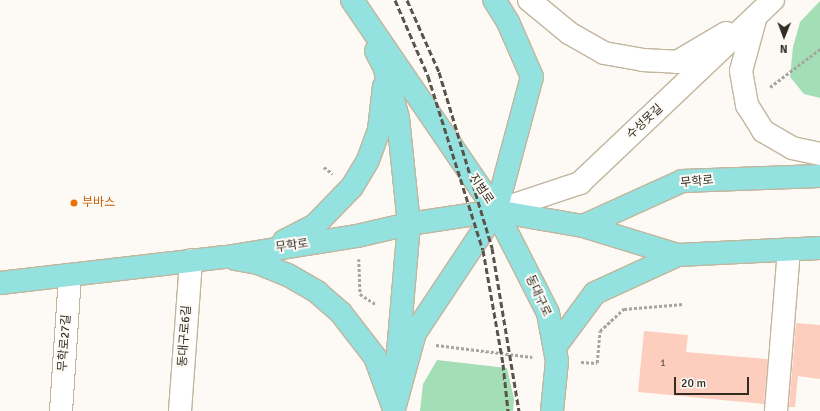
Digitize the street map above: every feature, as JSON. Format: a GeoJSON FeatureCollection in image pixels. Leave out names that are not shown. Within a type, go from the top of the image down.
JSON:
{"type":"FeatureCollection","features":[{"type":"Feature","properties":{"kind":"main road","name":"지범로"},"geometry":{"type":"LineString","coordinates":[[350,0],[384,66],[398,118],[409,224],[394,410]]}},
{"type":"Feature","properties":{"kind":"main road","name":"지범로"},"geometry":{"type":"LineString","coordinates":[[350,0],[496,211]]}},
{"type":"Feature","properties":{"kind":"main road","name":"지범로"},"geometry":{"type":"LineString","coordinates":[[494,0],[508,22],[532,76],[496,211]]}},
{"type":"Feature","properties":{"kind":"main road"},"geometry":{"type":"LineString","coordinates":[[269,249],[315,225],[352,187],[368,160],[379,130],[384,98],[384,66]]}},
{"type":"Feature","properties":{"kind":"main road","name":"무학로"},"geometry":{"type":"LineString","coordinates":[[583,226],[682,181],[820,176]]}},
{"type":"Feature","properties":{"kind":"main road"},"geometry":{"type":"LineString","coordinates":[[394,410],[415,333],[496,211]]}},
{"type":"Feature","properties":{"kind":"main road","name":"무학로"},"geometry":{"type":"LineString","coordinates":[[0,283],[226,257],[357,236],[409,224],[496,211],[583,226],[678,255],[820,248]]}},
{"type":"Feature","properties":{"kind":"main road","name":"동대구로"},"geometry":{"type":"LineString","coordinates":[[496,211],[548,313],[557,361],[552,411]]}},
{"type":"Feature","properties":{"kind":"main road"},"geometry":{"type":"LineString","coordinates":[[554,347],[595,293],[678,255]]}},
{"type":"Feature","properties":{"kind":"main road"},"geometry":{"type":"LineString","coordinates":[[226,257],[258,263],[288,275],[317,292],[341,313],[360,334],[374,357],[394,410]]}},
{"type":"Feature","properties":{"kind":"street"},"geometry":{"type":"LineString","coordinates":[[529,0],[569,33],[604,53],[642,60],[677,62],[756,15]]}},
{"type":"Feature","properties":{"kind":"street","name":"수성못길"},"geometry":{"type":"LineString","coordinates":[[496,211],[580,183],[773,0]]}},
{"type":"Feature","properties":{"kind":"street"},"geometry":{"type":"LineString","coordinates":[[756,15],[741,71],[747,105],[763,131],[792,148],[820,154]]}},
{"type":"Feature","properties":{"kind":"street"},"geometry":{"type":"LineString","coordinates":[[776,411],[789,250]]}},
{"type":"Feature","properties":{"kind":"street","name":"동대구로6길"},"geometry":{"type":"LineString","coordinates":[[180,411],[191,260]]}},
{"type":"Feature","properties":{"kind":"street","name":"무학로27길"},"geometry":{"type":"LineString","coordinates":[[61,411],[70,275]]}},
{"type":"Feature","properties":{"kind":"path"},"geometry":{"type":"LineString","coordinates":[[770,87],[820,49]]}},
{"type":"Feature","properties":{"kind":"path"},"geometry":{"type":"LineString","coordinates":[[597,363],[600,331],[624,308],[684,304]]}},
{"type":"Feature","properties":{"kind":"green space"},"geometry":{"type":"Polygon","coordinates":[[[820,1],[820,98],[804,94],[790,77],[793,47],[800,22],[820,1]]]}},
{"type":"Feature","properties":{"kind":"green space"},"geometry":{"type":"Polygon","coordinates":[[[437,360],[507,368],[514,399],[513,411],[420,411],[423,384],[437,360]]]}},
{"type":"Feature","properties":{"kind":"building"},"geometry":{"type":"Polygon","coordinates":[[[796,323],[820,325],[820,379],[798,376],[795,407],[789,407],[796,323]]]}},
{"type":"Feature","properties":{"kind":"building"},"geometry":{"type":"Polygon","coordinates":[[[644,331],[688,335],[686,352],[768,359],[764,404],[638,392],[644,331]]]}},
{"type":"Feature","properties":{"kind":"railway"},"geometry":{"type":"LineString","coordinates":[[395,0],[428,76],[483,250],[503,364],[508,411]]}},
{"type":"Feature","properties":{"kind":"railway"},"geometry":{"type":"LineString","coordinates":[[407,0],[439,72],[492,248],[519,411]]}},
{"type":"Feature","properties":{"kind":"place","name":"부바스"},"geometry":{"type":"Point","coordinates":[74,203]}}]}
